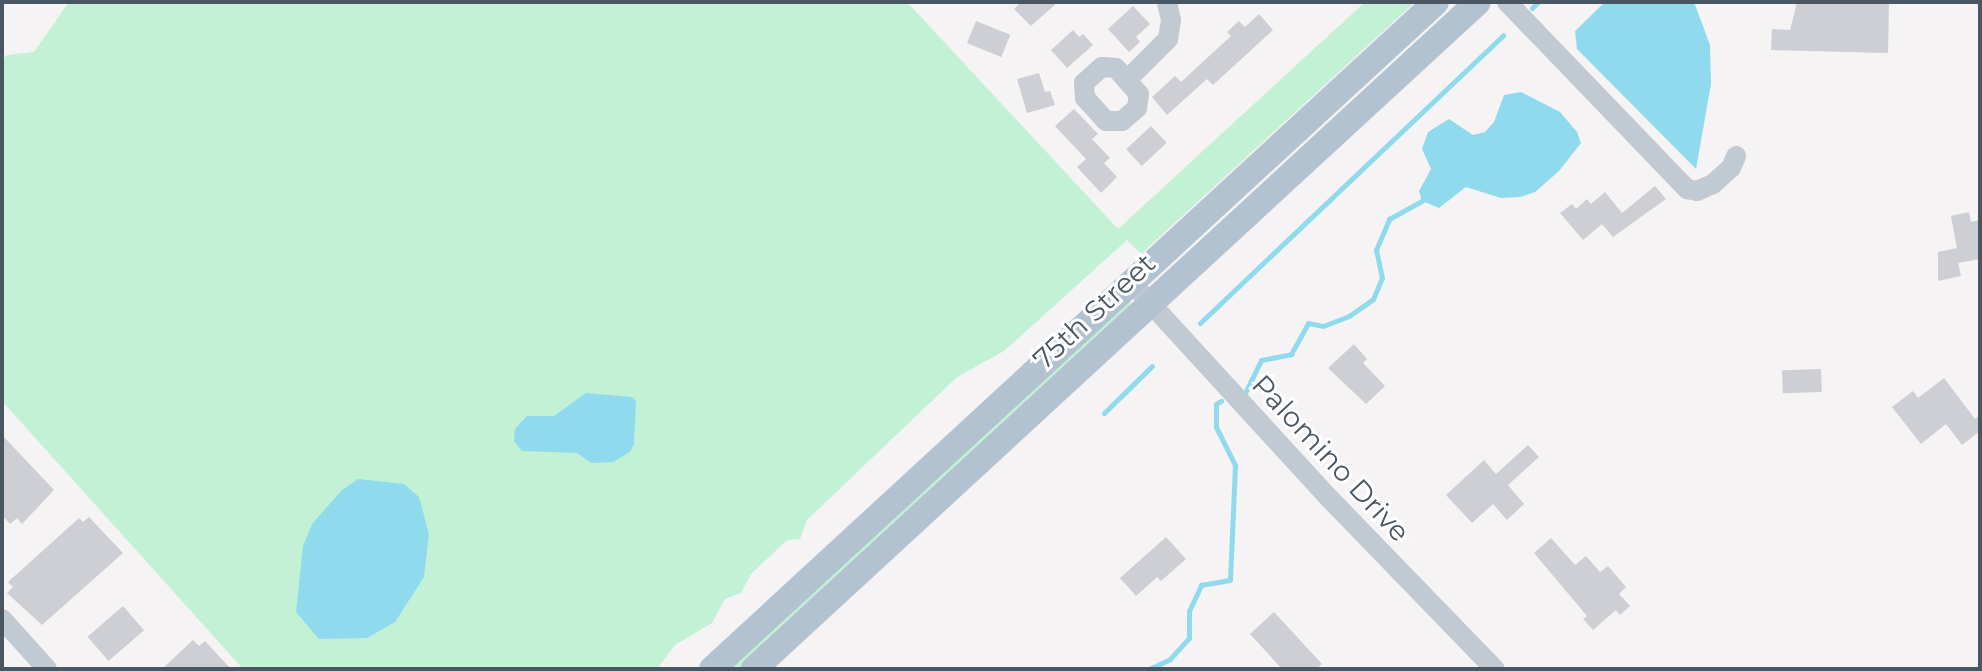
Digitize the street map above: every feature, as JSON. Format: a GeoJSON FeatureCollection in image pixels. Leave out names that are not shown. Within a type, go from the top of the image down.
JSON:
{"type":"FeatureCollection","features":[{"type":"Feature","properties":{"kind":"main road","name":"75th Street"},"geometry":{"type":"LineString","coordinates":[[754,669],[1436,2]]}},
{"type":"Feature","properties":{"kind":"main road","name":"75th Street"},"geometry":{"type":"LineString","coordinates":[[712,669],[1478,2]]}},
{"type":"Feature","properties":{"kind":"street"},"geometry":{"type":"LineString","coordinates":[[1128,79],[1168,39],[1171,20],[1167,2]]}},
{"type":"Feature","properties":{"kind":"street"},"geometry":{"type":"LineString","coordinates":[[1507,2],[1687,189],[1697,191],[1713,184],[1731,168],[1736,156]]}},
{"type":"Feature","properties":{"kind":"street","name":"Palomino Drive"},"geometry":{"type":"LineString","coordinates":[[1141,293],[1318,487],[1495,669]]}},
{"type":"Feature","properties":{"kind":"street"},"geometry":{"type":"LineString","coordinates":[[2,619],[47,669]]}},
{"type":"Feature","properties":{"kind":"green space"},"geometry":{"type":"Polygon","coordinates":[[[69,2],[907,2],[1118,229],[1365,2],[1415,2],[1141,254],[1127,240],[1004,351],[957,377],[807,520],[800,539],[787,540],[751,574],[741,593],[725,599],[712,623],[675,645],[657,669],[243,669],[2,401],[2,60],[7,55],[34,52],[69,2]]]}},
{"type":"Feature","properties":{"kind":"green space"},"geometry":{"type":"Polygon","coordinates":[[[1134,302],[740,669],[726,669],[1125,303],[1134,302]]]}},
{"type":"Feature","properties":{"kind":"water"},"geometry":{"type":"Polygon","coordinates":[[[1605,2],[1694,2],[1710,45],[1711,84],[1696,169],[1577,49],[1575,31],[1605,2]]]}},
{"type":"Feature","properties":{"kind":"water"},"geometry":{"type":"Polygon","coordinates":[[[1521,92],[1560,112],[1577,132],[1581,143],[1559,171],[1535,192],[1520,197],[1501,198],[1466,187],[1439,208],[1422,201],[1419,191],[1431,169],[1422,149],[1428,132],[1449,119],[1473,135],[1485,132],[1494,122],[1504,95],[1521,92]]]}},
{"type":"Feature","properties":{"kind":"water"},"geometry":{"type":"Polygon","coordinates":[[[586,393],[632,397],[636,401],[634,444],[630,452],[613,462],[591,463],[577,453],[522,451],[514,441],[515,429],[527,416],[554,416],[586,393]]]}},
{"type":"Feature","properties":{"kind":"water"},"geometry":{"type":"Polygon","coordinates":[[[358,479],[404,484],[419,497],[429,534],[424,577],[395,622],[367,638],[319,639],[296,612],[303,546],[312,524],[342,490],[358,479]]]}},
{"type":"Feature","properties":{"kind":"building"},"geometry":{"type":"Polygon","coordinates":[[[1021,2],[1058,2],[1031,26],[1014,9],[1021,2]]]}},
{"type":"Feature","properties":{"kind":"building"},"geometry":{"type":"Polygon","coordinates":[[[1797,2],[1889,2],[1888,53],[1771,50],[1772,29],[1790,30],[1797,2]]]}},
{"type":"Feature","properties":{"kind":"building"},"geometry":{"type":"Polygon","coordinates":[[[1133,6],[1150,24],[1136,37],[1140,42],[1129,52],[1108,29],[1133,6]]]}},
{"type":"Feature","properties":{"kind":"building"},"geometry":{"type":"Polygon","coordinates":[[[1259,14],[1273,30],[1213,85],[1207,79],[1167,115],[1152,97],[1175,76],[1181,82],[1231,36],[1227,32],[1239,21],[1245,27],[1259,14]]]}},
{"type":"Feature","properties":{"kind":"building"},"geometry":{"type":"Polygon","coordinates":[[[976,21],[1010,35],[1001,57],[967,43],[976,21]]]}},
{"type":"Feature","properties":{"kind":"building"},"geometry":{"type":"Polygon","coordinates":[[[1073,30],[1079,37],[1083,34],[1093,45],[1067,68],[1051,50],[1073,30]]]}},
{"type":"Feature","properties":{"kind":"building"},"geometry":{"type":"Polygon","coordinates":[[[1039,73],[1045,92],[1050,91],[1055,105],[1027,113],[1017,79],[1039,73]]]}},
{"type":"Feature","properties":{"kind":"building"},"geometry":{"type":"Polygon","coordinates":[[[1074,109],[1098,134],[1092,139],[1110,158],[1104,163],[1117,177],[1101,193],[1077,167],[1086,159],[1055,126],[1074,109]]]}},
{"type":"Feature","properties":{"kind":"building"},"geometry":{"type":"Polygon","coordinates":[[[1151,126],[1167,143],[1142,166],[1126,149],[1151,126]]]}},
{"type":"Feature","properties":{"kind":"building"},"geometry":{"type":"Polygon","coordinates":[[[1655,186],[1666,199],[1613,237],[1602,224],[1583,240],[1560,213],[1572,204],[1576,209],[1587,199],[1591,204],[1605,192],[1622,213],[1655,186]]]}},
{"type":"Feature","properties":{"kind":"building"},"geometry":{"type":"Polygon","coordinates":[[[1969,212],[1971,222],[1980,220],[1980,259],[1958,263],[1961,276],[1938,281],[1938,252],[1957,248],[1951,216],[1969,212]]]}},
{"type":"Feature","properties":{"kind":"building"},"geometry":{"type":"Polygon","coordinates":[[[1354,344],[1367,359],[1363,363],[1385,386],[1366,404],[1328,368],[1354,344]]]}},
{"type":"Feature","properties":{"kind":"building"},"geometry":{"type":"Polygon","coordinates":[[[1821,369],[1822,392],[1783,393],[1782,370],[1821,369]]]}},
{"type":"Feature","properties":{"kind":"building"},"geometry":{"type":"Polygon","coordinates":[[[1944,378],[1975,419],[1980,415],[1980,431],[1962,445],[1946,424],[1921,444],[1892,407],[1913,391],[1918,398],[1944,378]]]}},
{"type":"Feature","properties":{"kind":"building"},"geometry":{"type":"Polygon","coordinates":[[[2,435],[54,490],[22,524],[17,518],[10,524],[2,515],[2,435]]]}},
{"type":"Feature","properties":{"kind":"building"},"geometry":{"type":"Polygon","coordinates":[[[1528,445],[1539,457],[1508,485],[1524,504],[1507,520],[1493,504],[1472,523],[1446,495],[1484,460],[1496,474],[1528,445]]]}},
{"type":"Feature","properties":{"kind":"building"},"geometry":{"type":"Polygon","coordinates":[[[89,517],[123,553],[42,625],[7,593],[13,587],[8,582],[79,518],[83,522],[89,517]]]}},
{"type":"Feature","properties":{"kind":"building"},"geometry":{"type":"Polygon","coordinates":[[[1166,537],[1186,559],[1161,581],[1157,577],[1136,596],[1120,578],[1166,537]]]}},
{"type":"Feature","properties":{"kind":"building"},"geometry":{"type":"Polygon","coordinates":[[[1551,538],[1575,565],[1586,556],[1600,572],[1608,566],[1626,587],[1619,594],[1630,606],[1620,615],[1616,610],[1593,630],[1583,619],[1587,616],[1534,553],[1551,538]]]}},
{"type":"Feature","properties":{"kind":"building"},"geometry":{"type":"Polygon","coordinates":[[[123,606],[144,630],[109,661],[88,637],[123,606]]]}},
{"type":"Feature","properties":{"kind":"building"},"geometry":{"type":"Polygon","coordinates":[[[1274,612],[1322,664],[1316,669],[1282,669],[1250,634],[1274,612]]]}},
{"type":"Feature","properties":{"kind":"building"},"geometry":{"type":"Polygon","coordinates":[[[193,640],[199,646],[205,641],[231,669],[162,669],[193,640]]]}},
{"type":"Feature","properties":{"kind":"waterway"},"geometry":{"type":"LineString","coordinates":[[1532,8],[1538,2]]}},
{"type":"Feature","properties":{"kind":"waterway"},"geometry":{"type":"LineString","coordinates":[[1200,323],[1503,35]]}},
{"type":"Feature","properties":{"kind":"waterway"},"geometry":{"type":"LineString","coordinates":[[1246,391],[1261,360],[1291,354],[1308,323],[1323,326],[1349,316],[1373,299],[1382,278],[1376,250],[1389,219],[1422,201]]}},
{"type":"Feature","properties":{"kind":"waterway"},"geometry":{"type":"LineString","coordinates":[[1104,413],[1152,366]]}},
{"type":"Feature","properties":{"kind":"waterway"},"geometry":{"type":"LineString","coordinates":[[1149,669],[1170,659],[1189,638],[1189,611],[1201,585],[1230,580],[1235,465],[1216,427],[1216,404],[1221,401]]}}]}
